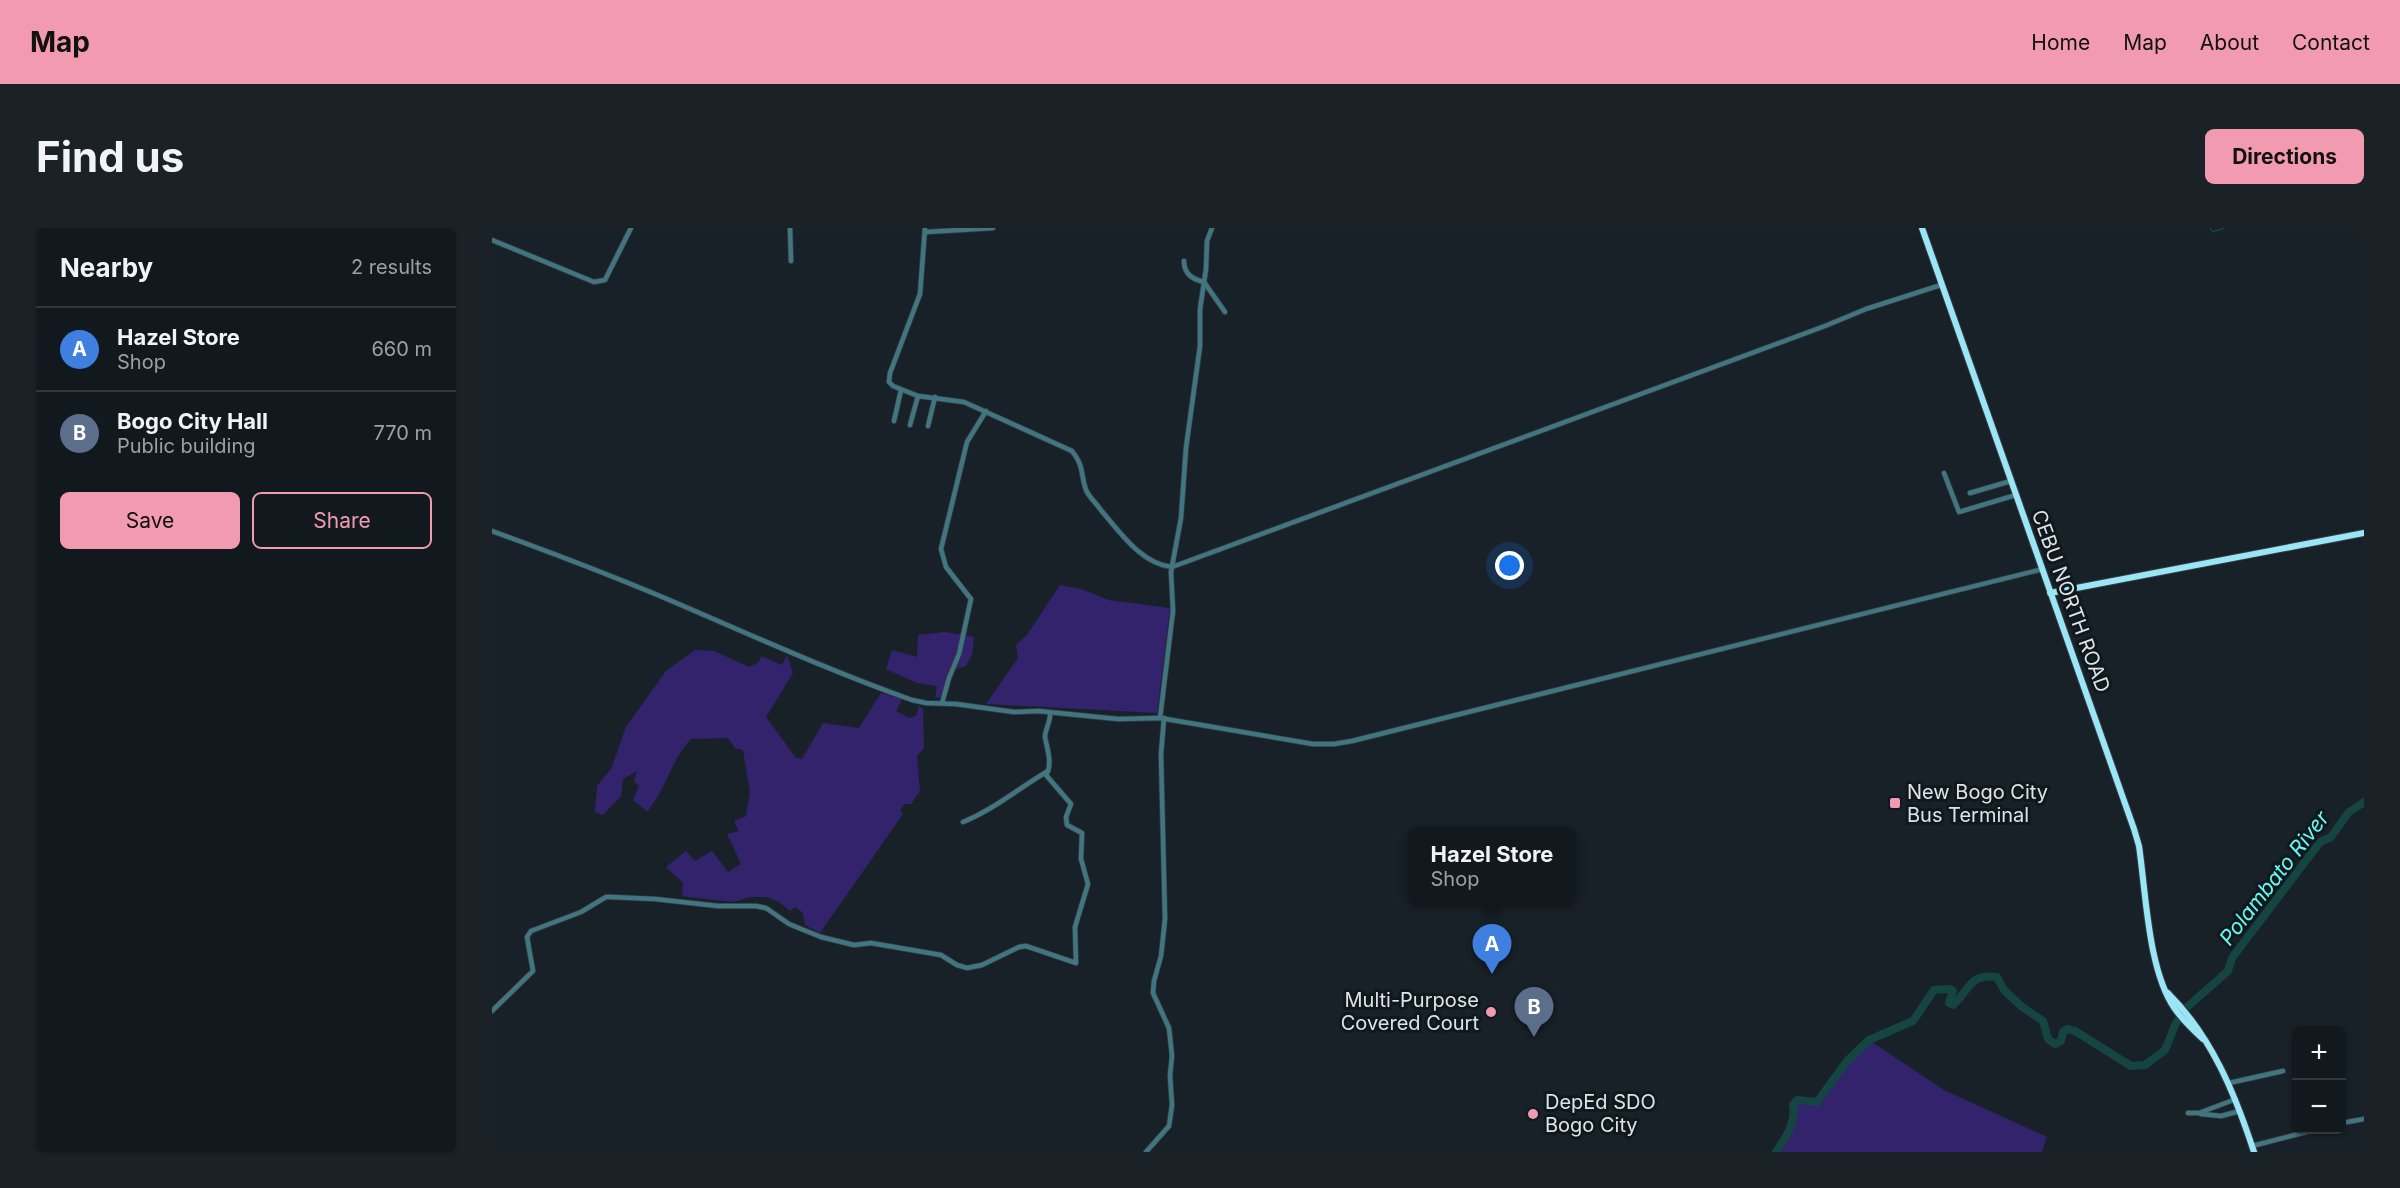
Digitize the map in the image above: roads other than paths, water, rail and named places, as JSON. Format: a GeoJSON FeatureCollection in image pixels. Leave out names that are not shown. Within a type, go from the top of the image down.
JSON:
{"type":"FeatureCollection","features":[{"type":"Feature","properties":{"kind":"highway","name":"CEBU NORTH ROAD"},"geometry":{"type":"LineString","coordinates":[[1922,228],[2134,829],[2139,846],[2155,960],[2165,990],[2203,1039],[2229,1083],[2253,1149]]}},
{"type":"Feature","properties":{"kind":"highway"},"geometry":{"type":"LineString","coordinates":[[2050,593],[2364,533]]}},
{"type":"Feature","properties":{"kind":"street"},"geometry":{"type":"LineString","coordinates":[[492,240],[594,282],[605,280],[631,228]]}},
{"type":"Feature","properties":{"kind":"street"},"geometry":{"type":"LineString","coordinates":[[790,228],[791,261]]}},
{"type":"Feature","properties":{"kind":"street"},"geometry":{"type":"LineString","coordinates":[[993,228],[926,230],[920,294],[890,373],[889,382],[918,396],[964,402],[1072,451],[1082,464],[1087,492],[1111,521],[1136,549],[1164,566],[1172,567],[1866,309],[1941,285]]}},
{"type":"Feature","properties":{"kind":"street"},"geometry":{"type":"LineString","coordinates":[[1146,1152],[1169,1126],[1172,1105],[1170,1075],[1172,1056],[1169,1028],[1153,993],[1166,919],[1162,718],[1173,611],[1172,567],[1181,518],[1186,448],[1199,352],[1200,309],[1207,241],[1212,228]]}},
{"type":"Feature","properties":{"kind":"street"},"geometry":{"type":"LineString","coordinates":[[1184,261],[1186,273],[1204,282],[1225,312]]}},
{"type":"Feature","properties":{"kind":"street"},"geometry":{"type":"LineString","coordinates":[[894,421],[902,390]]}},
{"type":"Feature","properties":{"kind":"street"},"geometry":{"type":"LineString","coordinates":[[910,425],[918,396]]}},
{"type":"Feature","properties":{"kind":"street"},"geometry":{"type":"LineString","coordinates":[[928,426],[935,397]]}},
{"type":"Feature","properties":{"kind":"street"},"geometry":{"type":"LineString","coordinates":[[974,406],[982,418]]}},
{"type":"Feature","properties":{"kind":"street"},"geometry":{"type":"LineString","coordinates":[[942,703],[959,654],[971,599],[946,567],[940,549],[967,442],[986,411]]}},
{"type":"Feature","properties":{"kind":"street"},"geometry":{"type":"LineString","coordinates":[[1944,473],[1959,513],[2016,495]]}},
{"type":"Feature","properties":{"kind":"street"},"geometry":{"type":"LineString","coordinates":[[1970,493],[2011,481]]}},
{"type":"Feature","properties":{"kind":"street"},"geometry":{"type":"LineString","coordinates":[[492,531],[687,607],[876,688],[912,700],[1014,712],[1050,712],[1118,719],[1162,718],[1313,744],[1352,741],[2043,569]]}},
{"type":"Feature","properties":{"kind":"street"},"geometry":{"type":"LineString","coordinates":[[492,1011],[533,971],[527,937],[531,931],[581,912],[606,897],[756,906],[766,908],[789,924],[821,937],[854,945],[871,943],[941,955],[967,968],[982,965],[1019,947],[1026,946],[1076,963],[1075,927],[1088,884],[1081,859],[1082,833],[1067,825],[1066,817],[1071,804],[1046,775],[1049,771],[1045,736],[1050,712]]}},
{"type":"Feature","properties":{"kind":"street"},"geometry":{"type":"LineString","coordinates":[[963,822],[985,813],[1013,792],[1049,771]]}},
{"type":"Feature","properties":{"kind":"street"},"geometry":{"type":"LineString","coordinates":[[2229,1083],[2283,1071]]}},
{"type":"Feature","properties":{"kind":"street"},"geometry":{"type":"LineString","coordinates":[[2199,1113],[2236,1099]]}},
{"type":"Feature","properties":{"kind":"street"},"geometry":{"type":"LineString","coordinates":[[2188,1113],[2221,1116],[2240,1111]]}},
{"type":"Feature","properties":{"kind":"street"},"geometry":{"type":"LineString","coordinates":[[2346,1122],[2364,1120]]}},
{"type":"Feature","properties":{"kind":"street"},"geometry":{"type":"LineString","coordinates":[[2253,1149],[2301,1134]]}},
{"type":"Feature","properties":{"kind":"waterway"},"geometry":{"type":"LineString","coordinates":[[2210,228],[2213,232],[2224,228]]}},
{"type":"Feature","properties":{"kind":"waterway","name":"Polambato River"},"geometry":{"type":"LineString","coordinates":[[1776,1152],[1789,1130],[1794,1112],[1793,1105],[1797,1100],[1817,1102],[1847,1061],[1869,1040],[1913,1021],[1934,990],[1950,989],[1953,991],[1949,1003],[1953,1005],[1975,980],[1988,976],[1997,977],[2004,990],[2021,1006],[2043,1021],[2048,1039],[2055,1044],[2061,1041],[2063,1032],[2067,1029],[2075,1031],[2131,1066],[2145,1065],[2165,1050],[2176,1023],[2186,1008],[2228,971],[2232,958],[2320,842],[2331,837],[2348,813],[2364,802]]}},
{"type":"Feature","properties":{"kind":"place","name":"New Bogo City Bus Terminal"},"geometry":{"type":"Point","coordinates":[1895,803]}},
{"type":"Feature","properties":{"kind":"place","name":"Hazel Store"},"geometry":{"type":"Point","coordinates":[1492,974]}},
{"type":"Feature","properties":{"kind":"place","name":"Multi-Purpose Covered Court"},"geometry":{"type":"Point","coordinates":[1491,1012]}},
{"type":"Feature","properties":{"kind":"place","name":"Bogo City Hall"},"geometry":{"type":"Point","coordinates":[1534,1037]}},
{"type":"Feature","properties":{"kind":"place","name":"DepEd SDO Bogo City"},"geometry":{"type":"Point","coordinates":[1533,1114]}}]}
